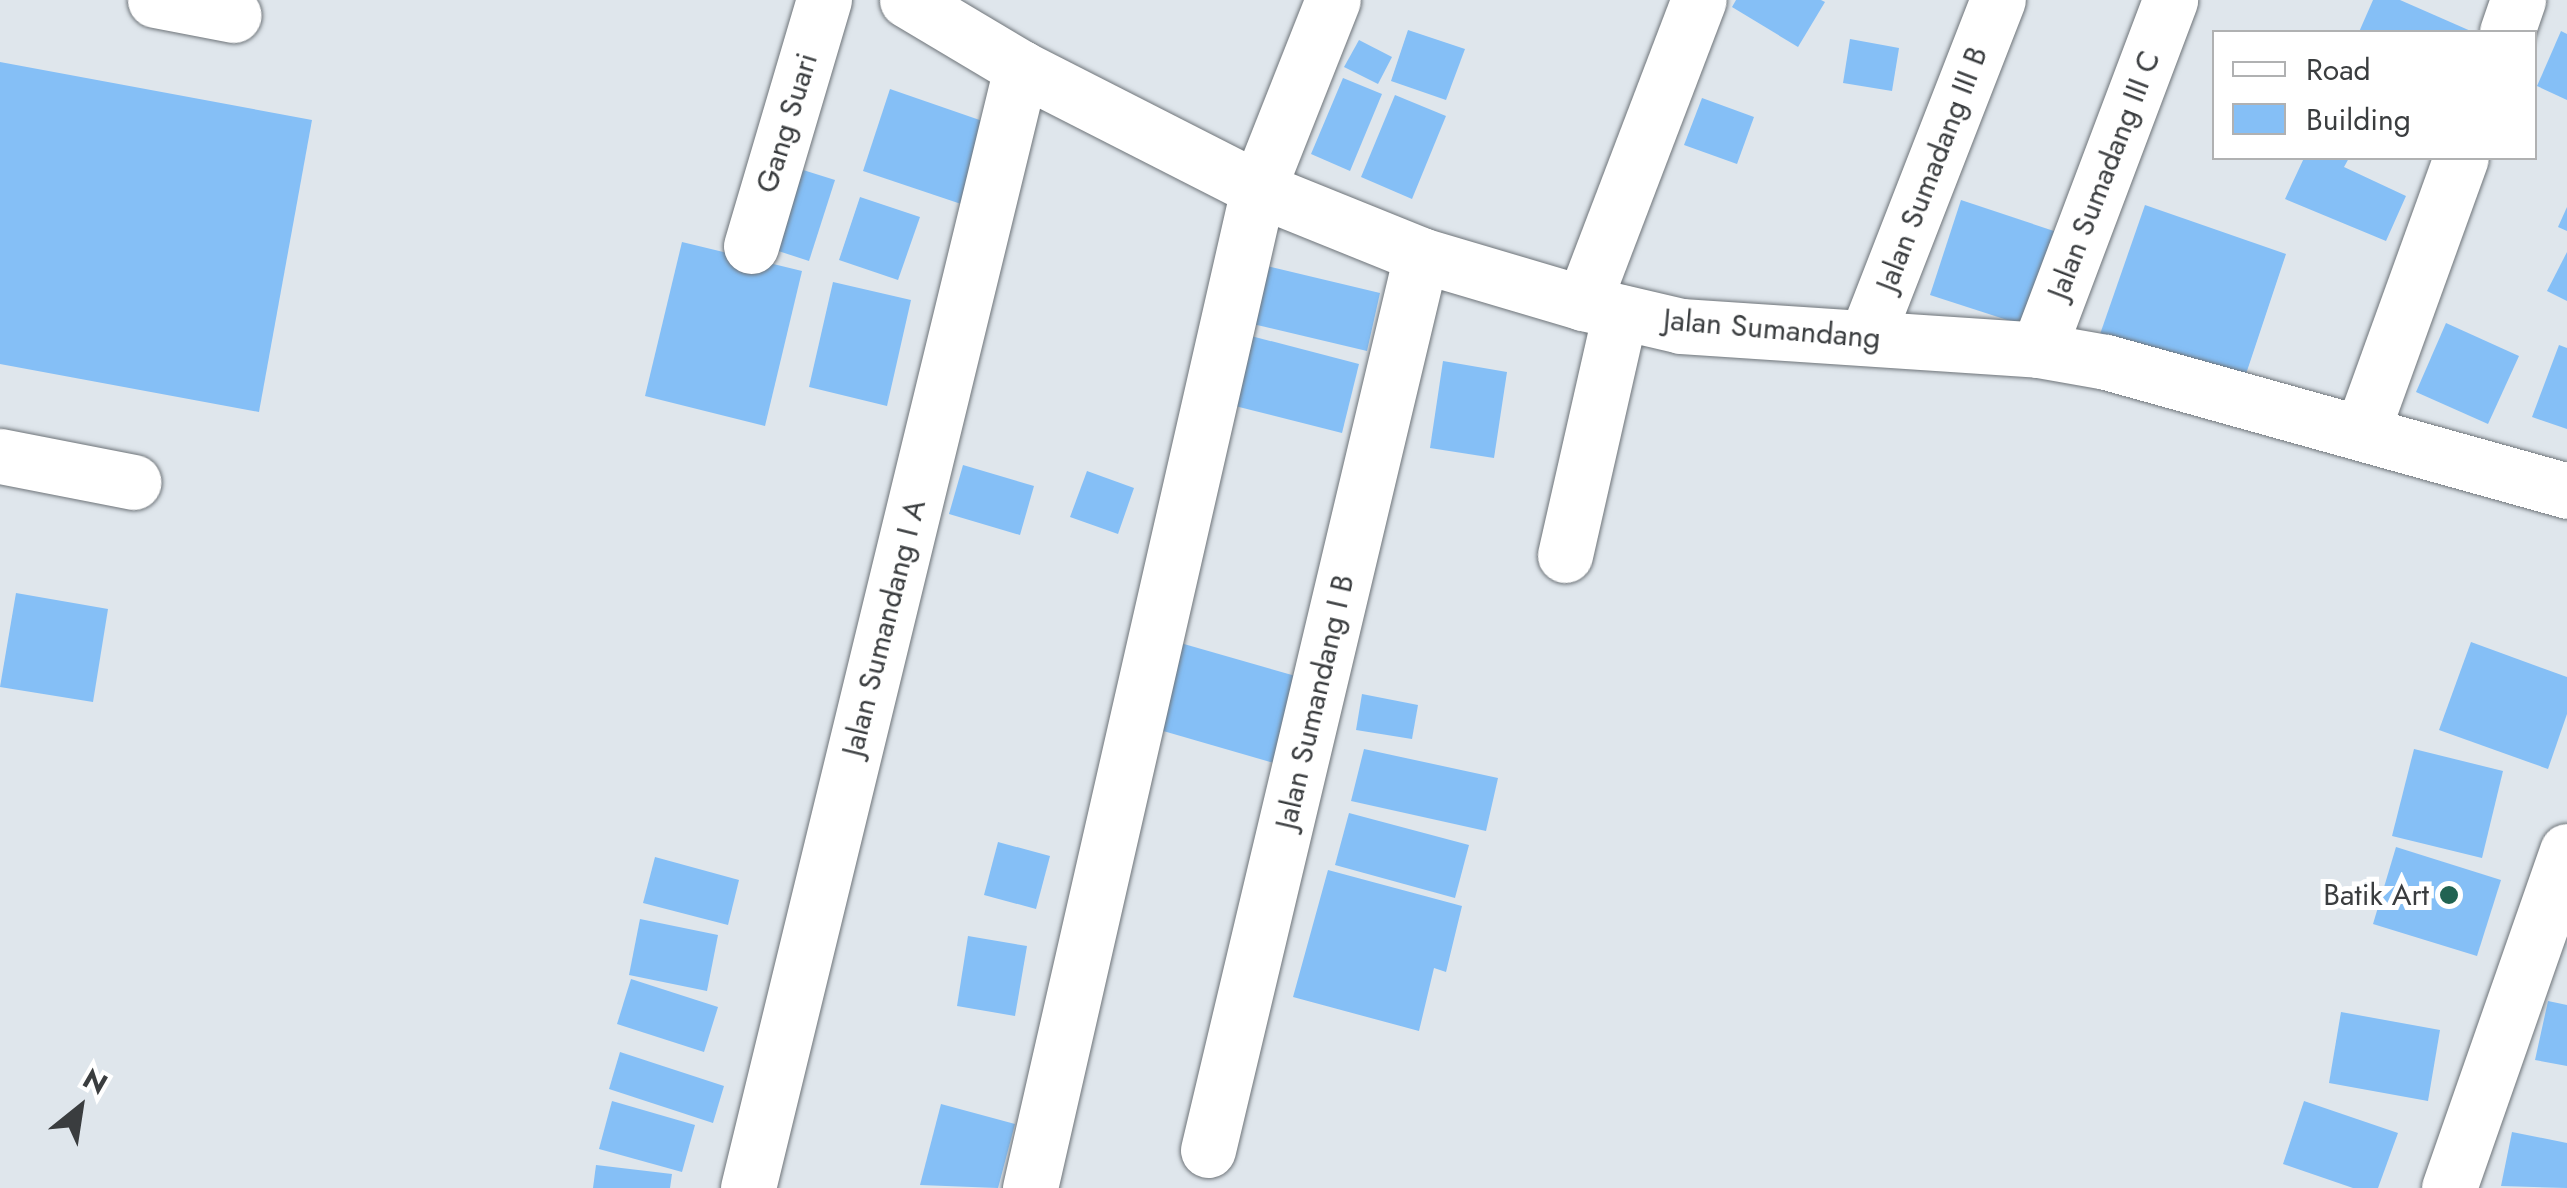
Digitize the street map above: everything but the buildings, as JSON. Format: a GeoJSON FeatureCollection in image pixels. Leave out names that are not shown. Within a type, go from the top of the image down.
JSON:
{"type":"FeatureCollection","features":[{"type":"Feature","properties":{"kind":"street"},"geometry":{"type":"LineString","coordinates":[[155,0],[234,14]]}},
{"type":"Feature","properties":{"kind":"street","name":"Gang Suari"},"geometry":{"type":"LineString","coordinates":[[750,246],[824,0]]}},
{"type":"Feature","properties":{"kind":"street","name":"Jalan Sumandang"},"geometry":{"type":"LineString","coordinates":[[906,0],[1021,68],[1258,190],[1421,255],[1602,308],[1681,326],[2038,350],[2106,362],[2567,491]]}},
{"type":"Feature","properties":{"kind":"street"},"geometry":{"type":"LineString","coordinates":[[1030,1188],[1258,190],[1333,0]]}},
{"type":"Feature","properties":{"kind":"street"},"geometry":{"type":"LineString","coordinates":[[1565,555],[1602,308],[1699,0]]}},
{"type":"Feature","properties":{"kind":"street","name":"Jalan Sumadang III B"},"geometry":{"type":"LineString","coordinates":[[1866,338],[1998,0]]}},
{"type":"Feature","properties":{"kind":"street","name":"Jalan Sumadang III C"},"geometry":{"type":"LineString","coordinates":[[2038,350],[2170,0]]}},
{"type":"Feature","properties":{"kind":"street"},"geometry":{"type":"LineString","coordinates":[[2507,30],[2518,0]]}},
{"type":"Feature","properties":{"kind":"street","name":"Jalan Sumandang I A"},"geometry":{"type":"LineString","coordinates":[[748,1188],[1021,68]]}},
{"type":"Feature","properties":{"kind":"street"},"geometry":{"type":"LineString","coordinates":[[2362,431],[2460,160]]}},
{"type":"Feature","properties":{"kind":"street","name":"Jalan Sumandang I B"},"geometry":{"type":"LineString","coordinates":[[1208,1150],[1421,255]]}},
{"type":"Feature","properties":{"kind":"street"},"geometry":{"type":"LineString","coordinates":[[0,456],[134,482]]}},
{"type":"Feature","properties":{"kind":"street"},"geometry":{"type":"LineString","coordinates":[[2449,1188],[2567,851]]}},
{"type":"Feature","properties":{"kind":"place","name":"Batik Art"},"geometry":{"type":"Point","coordinates":[2449,895]}}]}
